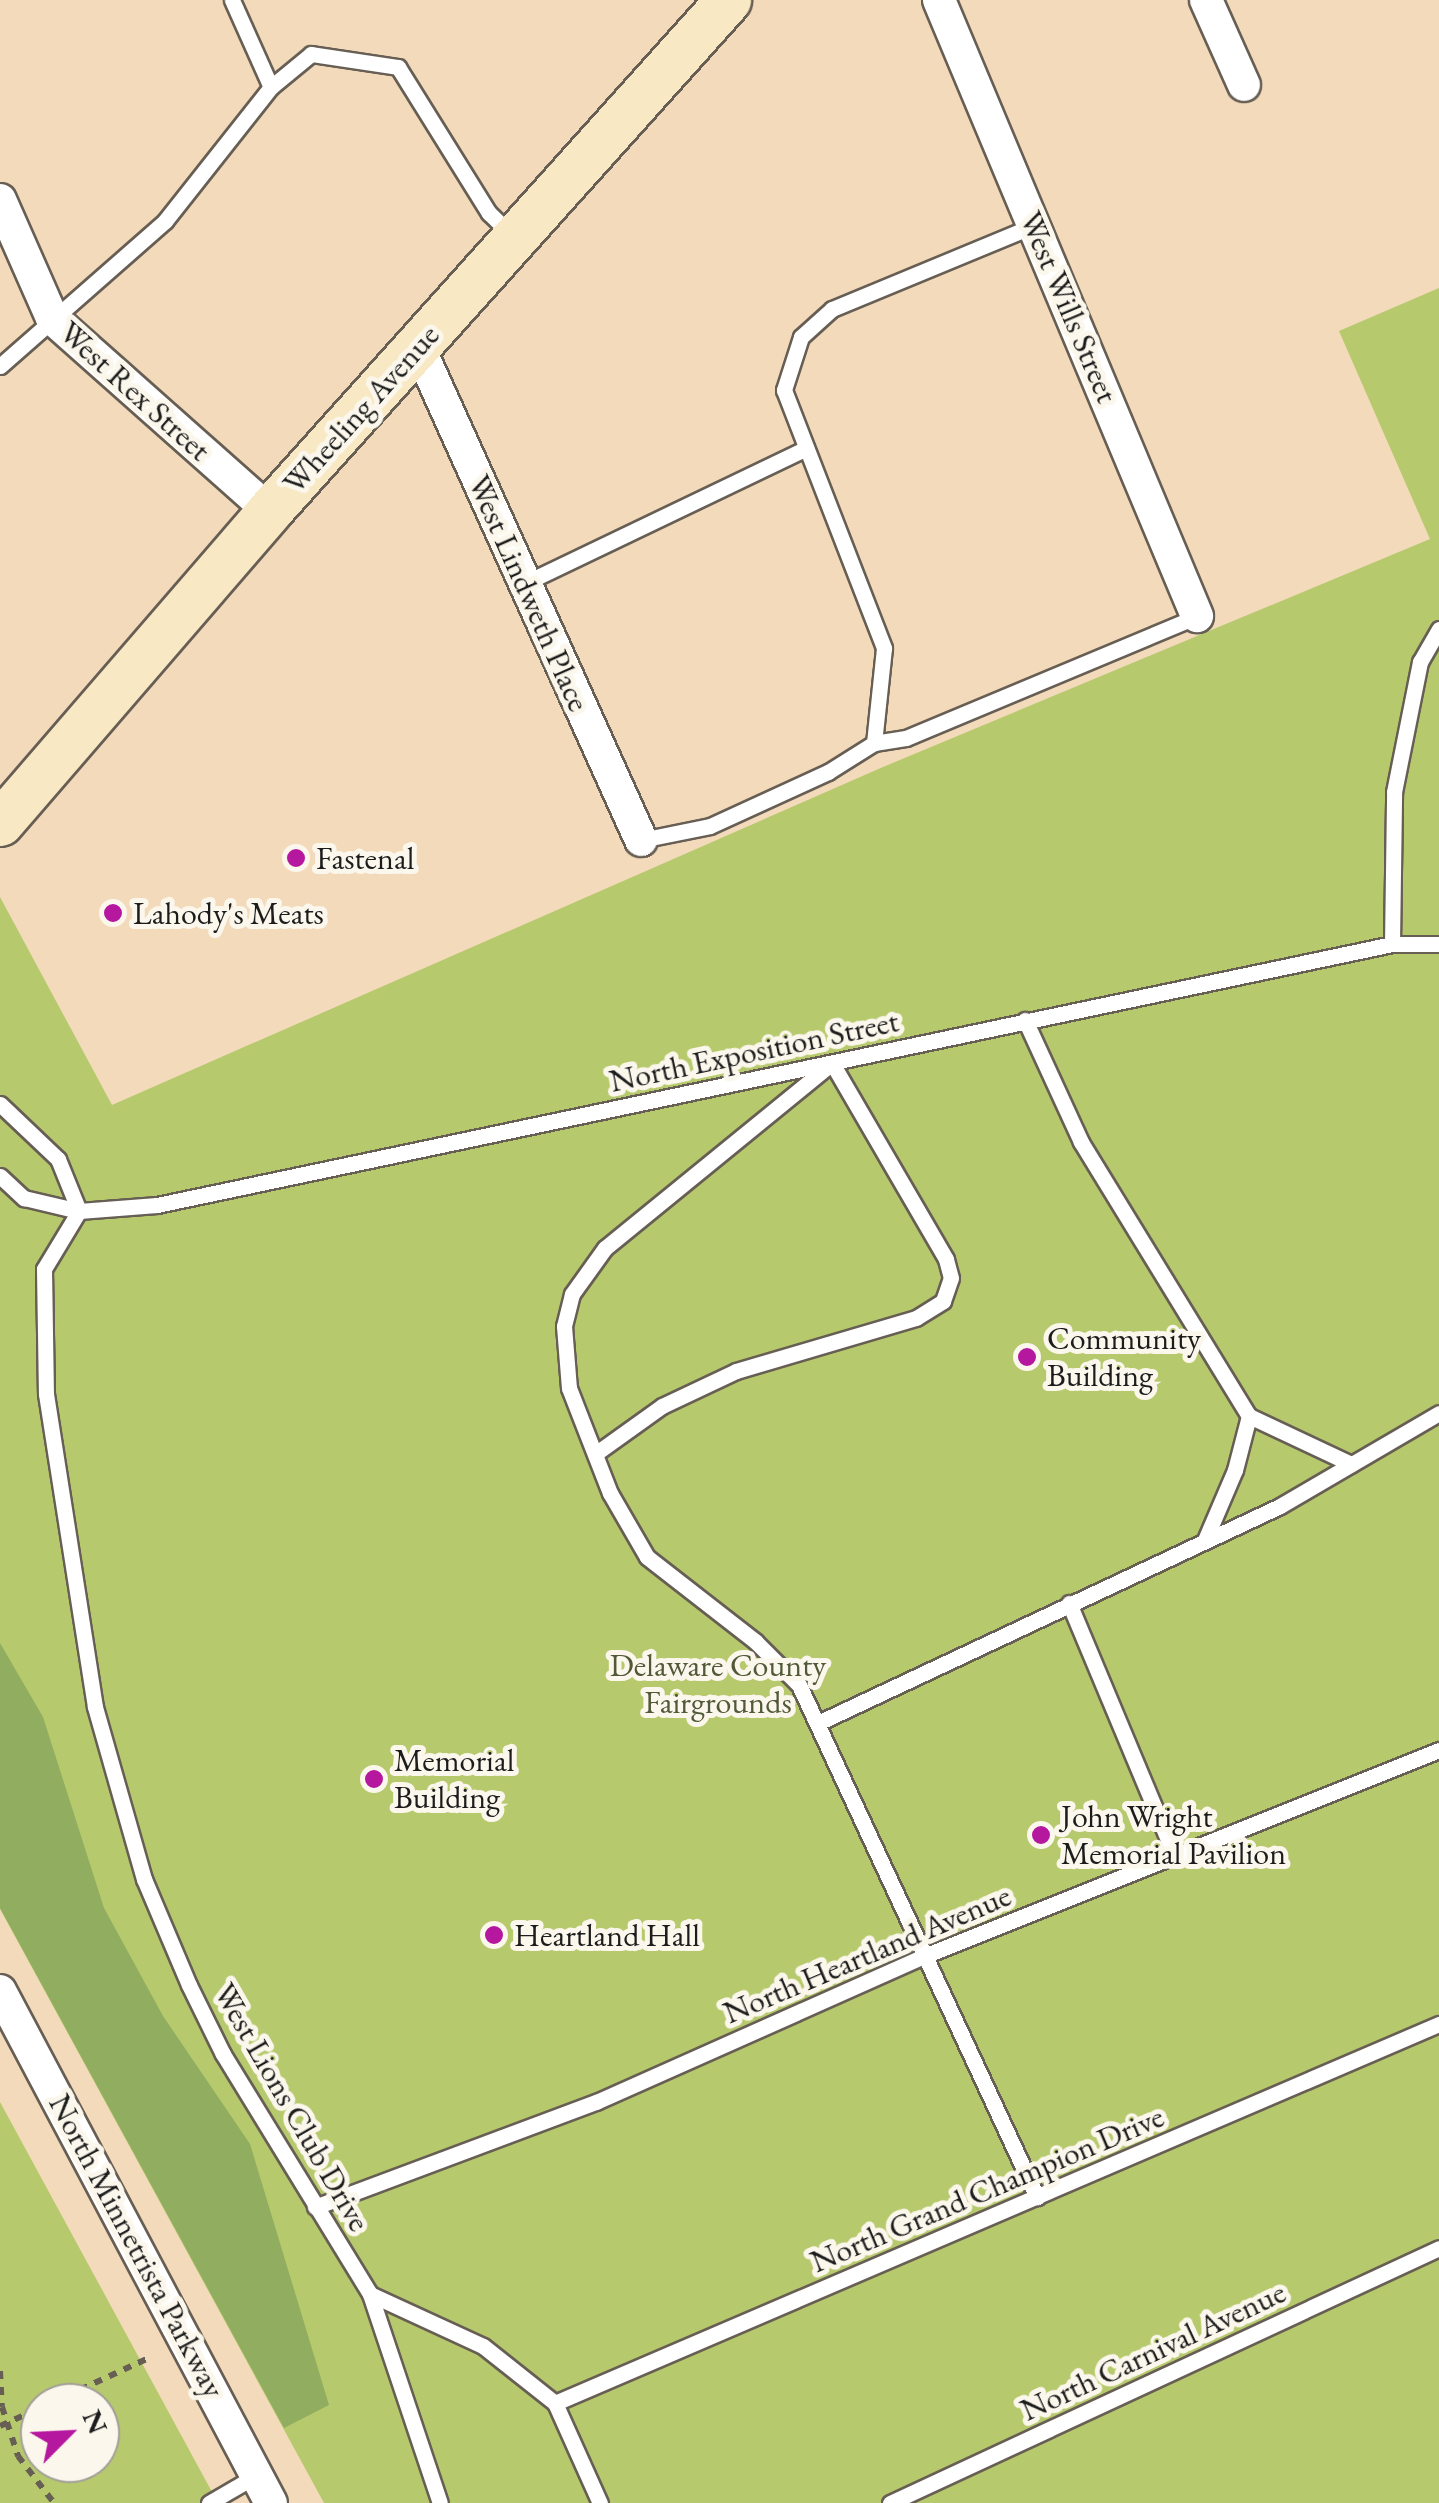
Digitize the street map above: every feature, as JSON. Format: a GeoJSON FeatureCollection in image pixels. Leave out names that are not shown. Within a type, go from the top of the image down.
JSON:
{"type":"FeatureCollection","features":[{"type":"Feature","properties":{"kind":"main road","name":"Wheeling Avenue"},"geometry":{"type":"LineString","coordinates":[[0,823],[268,511],[728,0]]}},
{"type":"Feature","properties":{"kind":"street","name":"West Wills Street"},"geometry":{"type":"LineString","coordinates":[[939,0],[1197,616]]}},
{"type":"Feature","properties":{"kind":"street"},"geometry":{"type":"LineString","coordinates":[[1206,0],[1244,85]]}},
{"type":"Feature","properties":{"kind":"street","name":"West Rex Street"},"geometry":{"type":"LineString","coordinates":[[0,200],[52,318],[268,511]]}},
{"type":"Feature","properties":{"kind":"street","name":"West Lindweth Place"},"geometry":{"type":"LineString","coordinates":[[418,346],[641,840]]}},
{"type":"Feature","properties":{"kind":"street","name":"North Minnetrista Parkway"},"geometry":{"type":"LineString","coordinates":[[3,2002],[264,2489]]}},
{"type":"Feature","properties":{"kind":"lane"},"geometry":{"type":"LineString","coordinates":[[232,0],[271,87]]}},
{"type":"Feature","properties":{"kind":"lane"},"geometry":{"type":"LineString","coordinates":[[0,366],[165,221],[271,87],[311,54],[398,67],[489,213],[514,236]]}},
{"type":"Feature","properties":{"kind":"lane"},"geometry":{"type":"LineString","coordinates":[[874,743],[884,648],[784,390],[801,336],[832,309],[1036,225]]}},
{"type":"Feature","properties":{"kind":"lane"},"geometry":{"type":"LineString","coordinates":[[525,582],[805,449]]}},
{"type":"Feature","properties":{"kind":"lane"},"geometry":{"type":"LineString","coordinates":[[641,840],[710,826],[828,772],[874,743],[906,738],[1197,616]]}},
{"type":"Feature","properties":{"kind":"lane"},"geometry":{"type":"LineString","coordinates":[[1392,944],[1394,792],[1420,662],[1439,629]]}},
{"type":"Feature","properties":{"kind":"lane","name":"North Exposition Street"},"geometry":{"type":"LineString","coordinates":[[80,1211],[157,1205],[1392,944],[1439,944]]}},
{"type":"Feature","properties":{"kind":"lane"},"geometry":{"type":"LineString","coordinates":[[1025,1020],[1082,1142],[1249,1416],[1352,1464]]}},
{"type":"Feature","properties":{"kind":"lane"},"geometry":{"type":"LineString","coordinates":[[596,1454],[662,1406],[736,1372],[916,1318],[943,1301],[951,1278],[946,1259],[832,1064],[605,1248],[572,1294],[564,1326],[569,1388],[596,1454],[646,1558],[756,1642],[798,1684],[820,1722],[1036,2198]]}},
{"type":"Feature","properties":{"kind":"lane"},"geometry":{"type":"LineString","coordinates":[[0,1104],[58,1159],[80,1211]]}},
{"type":"Feature","properties":{"kind":"lane"},"geometry":{"type":"LineString","coordinates":[[0,1176],[24,1198],[80,1211]]}},
{"type":"Feature","properties":{"kind":"lane","name":"West Lions Club Drive"},"geometry":{"type":"LineString","coordinates":[[80,1211],[44,1269],[46,1394],[95,1707],[144,1879],[189,1984],[370,2294],[440,2503]]}},
{"type":"Feature","properties":{"kind":"lane"},"geometry":{"type":"LineString","coordinates":[[820,1722],[1205,1540],[1352,1464],[1439,1413]]}},
{"type":"Feature","properties":{"kind":"lane"},"geometry":{"type":"LineString","coordinates":[[1205,1540],[1235,1470],[1249,1416]]}},
{"type":"Feature","properties":{"kind":"lane"},"geometry":{"type":"LineString","coordinates":[[1070,1604],[1175,1856]]}},
{"type":"Feature","properties":{"kind":"lane","name":"North Heartland Avenue"},"geometry":{"type":"LineString","coordinates":[[316,2206],[596,2102],[924,1956],[1439,1750]]}},
{"type":"Feature","properties":{"kind":"lane","name":"North Grand Champion Drive"},"geometry":{"type":"LineString","coordinates":[[555,2403],[1439,2024]]}},
{"type":"Feature","properties":{"kind":"lane","name":"North Carnival Avenue"},"geometry":{"type":"LineString","coordinates":[[890,2503],[1439,2248]]}},
{"type":"Feature","properties":{"kind":"lane"},"geometry":{"type":"LineString","coordinates":[[370,2294],[484,2346],[555,2403],[600,2503]]}},
{"type":"Feature","properties":{"kind":"lane"},"geometry":{"type":"LineString","coordinates":[[209,2503],[264,2489]]}},
{"type":"Feature","properties":{"kind":"path"},"geometry":{"type":"LineString","coordinates":[[94,2383],[151,2357]]}},
{"type":"Feature","properties":{"kind":"path"},"geometry":{"type":"LineString","coordinates":[[0,2372],[4,2425],[18,2456],[54,2503]]}},
{"type":"Feature","properties":{"kind":"green space","name":"Delaware County Fairgrounds"},"geometry":{"type":"Polygon","coordinates":[[[1439,288],[1439,2503],[324,2503],[0,1909],[0,897],[112,1105],[883,767],[1430,539],[1339,331],[1439,288]]]}},
{"type":"Feature","properties":{"kind":"green space"},"geometry":{"type":"Polygon","coordinates":[[[0,1643],[43,1717],[104,1908],[163,2016],[250,2144],[329,2405],[284,2428],[0,1908],[0,1643]]]}},
{"type":"Feature","properties":{"kind":"green space"},"geometry":{"type":"Polygon","coordinates":[[[0,2102],[218,2503],[0,2503],[0,2102]]]}},
{"type":"Feature","properties":{"kind":"place","name":"Fastenal"},"geometry":{"type":"Point","coordinates":[296,858]}},
{"type":"Feature","properties":{"kind":"place","name":"Lahody's Meats"},"geometry":{"type":"Point","coordinates":[113,913]}},
{"type":"Feature","properties":{"kind":"place","name":"Community Building"},"geometry":{"type":"Point","coordinates":[1027,1357]}},
{"type":"Feature","properties":{"kind":"place","name":"Memorial Building"},"geometry":{"type":"Point","coordinates":[374,1779]}},
{"type":"Feature","properties":{"kind":"place","name":"John Wright Memorial Pavilion"},"geometry":{"type":"Point","coordinates":[1041,1835]}},
{"type":"Feature","properties":{"kind":"place","name":"Heartland Hall"},"geometry":{"type":"Point","coordinates":[494,1935]}}]}
